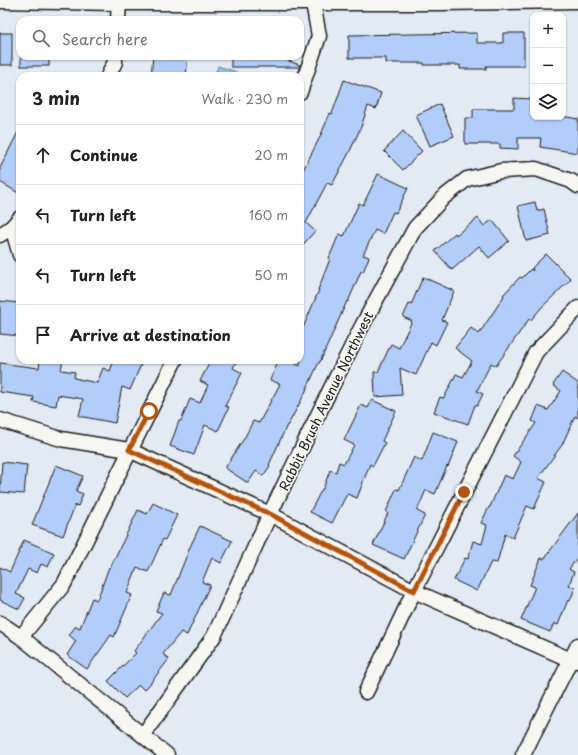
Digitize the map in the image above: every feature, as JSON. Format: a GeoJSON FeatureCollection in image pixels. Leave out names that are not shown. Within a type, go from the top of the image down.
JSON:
{"type":"FeatureCollection","features":[{"type":"Feature","properties":{"kind":"street"},"geometry":{"type":"LineString","coordinates":[[0,1],[313,3],[578,1]]}},
{"type":"Feature","properties":{"kind":"street"},"geometry":{"type":"LineString","coordinates":[[118,16],[119,2]]}},
{"type":"Feature","properties":{"kind":"street"},"geometry":{"type":"LineString","coordinates":[[304,80],[318,36],[313,3]]}},
{"type":"Feature","properties":{"kind":"street"},"geometry":{"type":"LineString","coordinates":[[110,72],[115,60]]}},
{"type":"Feature","properties":{"kind":"street","name":"Rabbit Brush Avenue Northwest"},"geometry":{"type":"LineString","coordinates":[[143,735],[214,636],[270,514],[359,333],[415,228],[444,197],[467,179],[501,171],[536,169],[571,181],[578,186]]}},
{"type":"Feature","properties":{"kind":"street"},"geometry":{"type":"LineString","coordinates":[[0,235],[16,223]]}},
{"type":"Feature","properties":{"kind":"street"},"geometry":{"type":"LineString","coordinates":[[366,692],[414,591],[536,352],[578,308]]}},
{"type":"Feature","properties":{"kind":"street"},"geometry":{"type":"LineString","coordinates":[[21,637],[64,584],[129,450],[173,364]]}},
{"type":"Feature","properties":{"kind":"street"},"geometry":{"type":"LineString","coordinates":[[0,420],[61,439],[129,450],[270,514],[414,591],[574,660]]}},
{"type":"Feature","properties":{"kind":"street"},"geometry":{"type":"LineString","coordinates":[[0,622],[21,637],[167,755]]}},
{"type":"Feature","properties":{"kind":"street"},"geometry":{"type":"LineString","coordinates":[[523,755],[574,660],[578,645]]}},
{"type":"Feature","properties":{"kind":"water"},"geometry":{"type":"Polygon","coordinates":[[[218,66],[237,72],[216,72],[218,66]]]}},
{"type":"Feature","properties":{"kind":"building"},"geometry":{"type":"Polygon","coordinates":[[[0,33],[12,33],[12,65],[0,65],[0,33]]]}},
{"type":"Feature","properties":{"kind":"building"},"geometry":{"type":"Polygon","coordinates":[[[477,33],[477,43],[503,43],[503,33],[524,33],[524,66],[486,66],[486,69],[460,69],[460,65],[386,63],[386,58],[349,58],[349,35],[477,33]]]}},
{"type":"Feature","properties":{"kind":"building"},"geometry":{"type":"Polygon","coordinates":[[[21,60],[49,60],[49,66],[21,66],[21,60]]]}},
{"type":"Feature","properties":{"kind":"building"},"geometry":{"type":"Polygon","coordinates":[[[153,60],[188,60],[186,72],[151,72],[153,60]]]}},
{"type":"Feature","properties":{"kind":"building"},"geometry":{"type":"Polygon","coordinates":[[[231,60],[286,60],[300,65],[299,67],[231,67],[231,60]]]}},
{"type":"Feature","properties":{"kind":"building"},"geometry":{"type":"Polygon","coordinates":[[[344,80],[381,93],[376,109],[368,106],[361,127],[332,185],[327,183],[306,223],[315,231],[304,243],[304,168],[330,113],[332,114],[344,80]]]}},
{"type":"Feature","properties":{"kind":"building"},"geometry":{"type":"Polygon","coordinates":[[[514,98],[530,99],[530,120],[566,120],[566,117],[578,119],[578,153],[540,147],[541,138],[518,138],[518,149],[500,148],[500,144],[465,144],[465,118],[473,118],[473,109],[514,109],[514,98]]]}},
{"type":"Feature","properties":{"kind":"building"},"geometry":{"type":"Polygon","coordinates":[[[440,104],[454,136],[430,146],[416,115],[440,104]]]}},
{"type":"Feature","properties":{"kind":"building"},"geometry":{"type":"Polygon","coordinates":[[[403,131],[422,151],[403,170],[384,151],[403,131]]]}},
{"type":"Feature","properties":{"kind":"building"},"geometry":{"type":"Polygon","coordinates":[[[16,136],[16,192],[0,182],[0,168],[16,136]]]}},
{"type":"Feature","properties":{"kind":"building"},"geometry":{"type":"Polygon","coordinates":[[[378,174],[408,188],[396,213],[393,212],[383,234],[375,230],[363,255],[369,257],[363,272],[361,271],[320,362],[287,425],[269,465],[270,466],[263,476],[256,471],[248,483],[225,468],[245,437],[253,421],[259,423],[280,384],[270,380],[277,364],[296,364],[300,366],[300,364],[304,364],[304,326],[319,290],[330,259],[329,258],[339,234],[344,236],[359,203],[363,205],[378,174]]]}},
{"type":"Feature","properties":{"kind":"building"},"geometry":{"type":"Polygon","coordinates":[[[535,202],[537,211],[544,209],[550,235],[526,241],[518,206],[535,202]]]}},
{"type":"Feature","properties":{"kind":"building"},"geometry":{"type":"Polygon","coordinates":[[[478,218],[484,226],[492,220],[509,241],[489,258],[479,246],[452,270],[435,251],[455,233],[456,235],[478,218]]]}},
{"type":"Feature","properties":{"kind":"building"},"geometry":{"type":"Polygon","coordinates":[[[546,254],[571,279],[541,308],[531,320],[529,319],[496,366],[491,363],[477,391],[483,394],[477,406],[475,405],[468,424],[434,412],[440,397],[444,398],[456,374],[463,377],[472,361],[455,348],[471,328],[479,334],[504,296],[503,295],[520,277],[522,278],[531,269],[533,271],[532,268],[546,254]]]}},
{"type":"Feature","properties":{"kind":"building"},"geometry":{"type":"Polygon","coordinates":[[[423,277],[454,291],[442,320],[447,322],[436,345],[431,342],[416,375],[400,368],[402,395],[375,397],[374,372],[378,372],[391,344],[399,348],[412,321],[403,317],[409,304],[411,305],[423,277]]]}},
{"type":"Feature","properties":{"kind":"building"},"geometry":{"type":"Polygon","coordinates":[[[0,301],[16,303],[16,336],[0,334],[0,301]]]}},
{"type":"Feature","properties":{"kind":"building"},"geometry":{"type":"Polygon","coordinates":[[[0,363],[39,368],[40,364],[62,364],[61,370],[75,372],[74,378],[97,383],[103,368],[110,371],[113,364],[141,364],[130,390],[122,387],[115,423],[79,416],[83,399],[58,395],[56,406],[33,402],[34,397],[0,392],[0,363]]]}},
{"type":"Feature","properties":{"kind":"building"},"geometry":{"type":"Polygon","coordinates":[[[209,364],[235,364],[233,368],[242,373],[225,406],[229,407],[218,431],[205,425],[194,455],[170,446],[179,421],[181,421],[190,399],[200,403],[208,385],[200,381],[209,364]]]}},
{"type":"Feature","properties":{"kind":"building"},"geometry":{"type":"Polygon","coordinates":[[[562,372],[578,383],[578,418],[575,416],[562,445],[538,478],[546,482],[534,509],[527,506],[513,538],[505,534],[497,563],[491,562],[477,591],[454,580],[465,558],[468,559],[473,541],[482,544],[487,525],[481,523],[490,507],[504,475],[513,479],[521,462],[513,456],[536,423],[532,421],[538,406],[548,410],[561,391],[553,385],[562,372]]]}},
{"type":"Feature","properties":{"kind":"building"},"geometry":{"type":"Polygon","coordinates":[[[372,400],[396,411],[382,441],[385,443],[373,466],[370,464],[357,498],[347,494],[332,523],[310,512],[323,489],[330,470],[336,472],[339,462],[344,464],[354,445],[344,440],[361,405],[368,408],[372,400]]]}},
{"type":"Feature","properties":{"kind":"building"},"geometry":{"type":"Polygon","coordinates":[[[433,432],[458,442],[435,494],[426,490],[417,511],[425,515],[404,559],[373,545],[388,513],[386,512],[396,489],[399,490],[414,457],[422,461],[433,432]]]}},
{"type":"Feature","properties":{"kind":"building"},"geometry":{"type":"Polygon","coordinates":[[[2,462],[27,465],[24,494],[0,492],[2,462]]]}},
{"type":"Feature","properties":{"kind":"building"},"geometry":{"type":"Polygon","coordinates":[[[56,465],[83,476],[76,491],[83,494],[78,506],[75,505],[63,536],[32,525],[56,465]]]}},
{"type":"Feature","properties":{"kind":"building"},"geometry":{"type":"Polygon","coordinates":[[[153,503],[177,515],[165,540],[163,539],[148,572],[137,567],[127,593],[132,595],[114,637],[111,635],[87,669],[67,655],[76,641],[69,635],[76,626],[80,628],[92,598],[97,600],[109,567],[110,568],[138,510],[147,514],[153,503]]]}},
{"type":"Feature","properties":{"kind":"building"},"geometry":{"type":"Polygon","coordinates":[[[578,513],[578,557],[569,569],[574,572],[569,585],[575,588],[570,601],[568,600],[558,625],[554,623],[550,632],[521,620],[535,587],[530,585],[541,558],[544,559],[578,513]]]}},
{"type":"Feature","properties":{"kind":"building"},"geometry":{"type":"Polygon","coordinates":[[[200,526],[232,541],[221,563],[212,558],[202,582],[210,585],[187,635],[181,632],[163,654],[169,659],[149,685],[144,690],[139,685],[125,698],[108,681],[136,653],[134,651],[162,613],[156,611],[164,593],[171,595],[200,526]]]}},
{"type":"Feature","properties":{"kind":"building"},"geometry":{"type":"Polygon","coordinates":[[[24,540],[54,553],[48,567],[41,564],[37,573],[28,569],[16,594],[25,598],[19,609],[0,600],[0,567],[10,572],[24,540]]]}},
{"type":"Feature","properties":{"kind":"route"},"geometry":{"type":"LineString","coordinates":[[149,411],[129,450],[270,514],[414,591],[464,492]]}}]}
